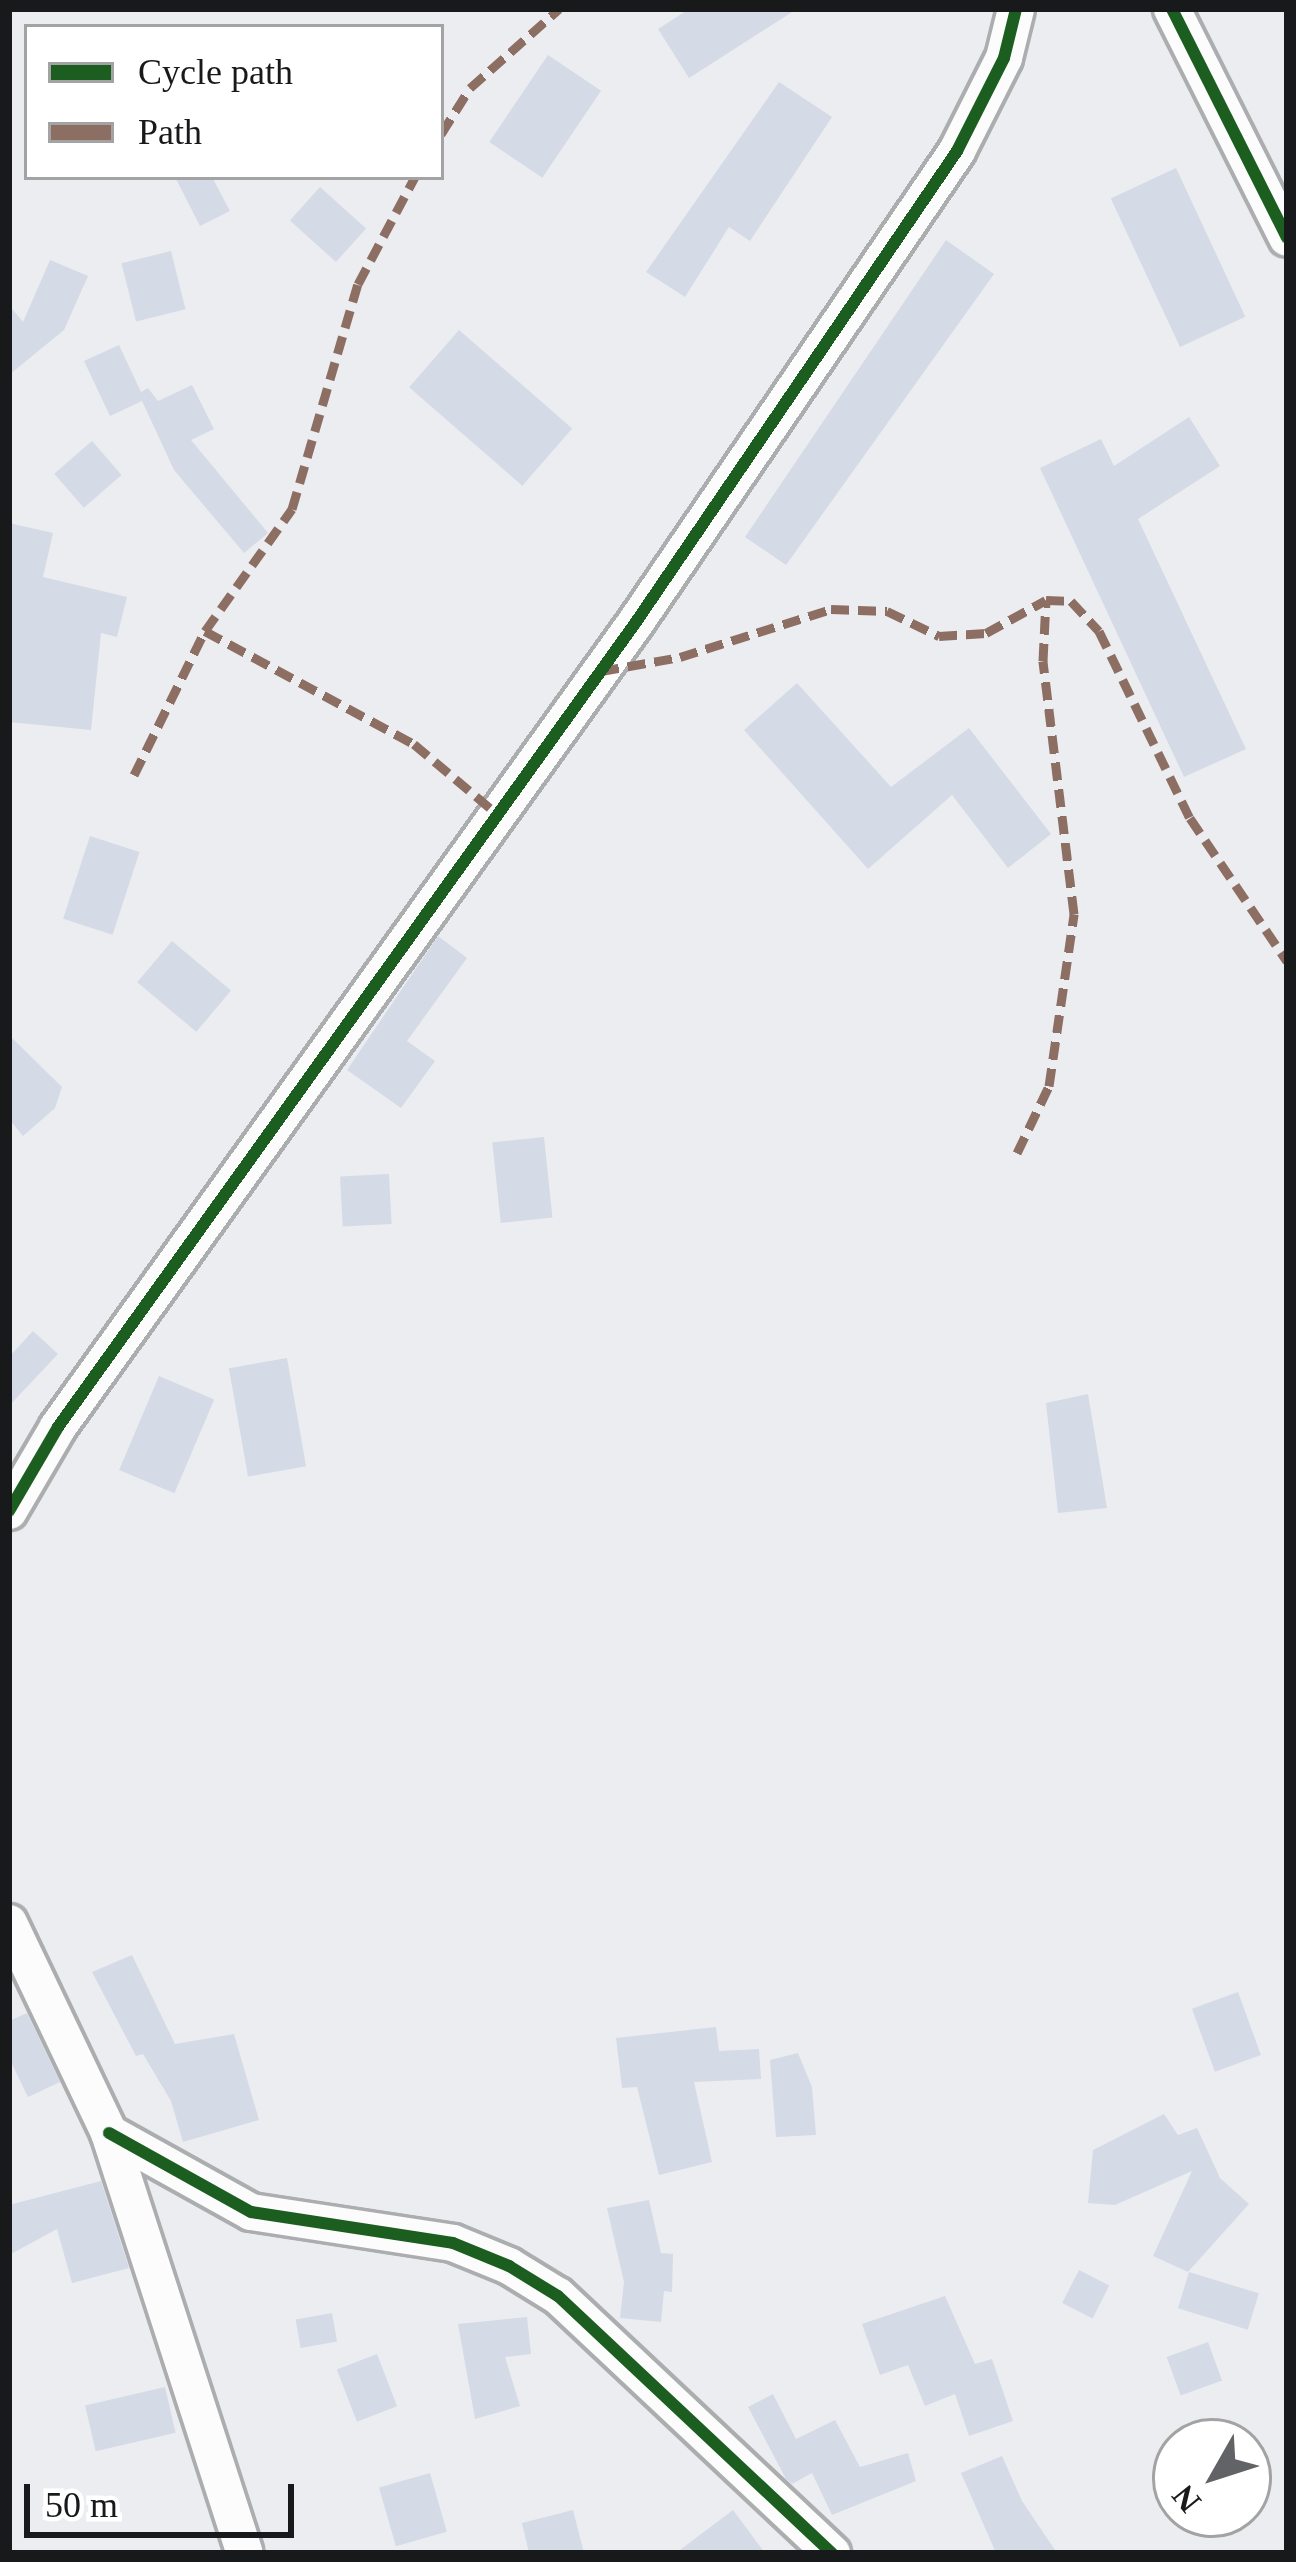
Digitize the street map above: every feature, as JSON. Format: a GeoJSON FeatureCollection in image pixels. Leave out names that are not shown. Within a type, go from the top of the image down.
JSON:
{"type":"FeatureCollection","features":[{"type":"Feature","properties":{"kind":"street"},"geometry":{"type":"LineString","coordinates":[[9,1511],[58,1427],[636,622],[957,151],[1004,58],[1016,9]]}},
{"type":"Feature","properties":{"kind":"street"},"geometry":{"type":"LineString","coordinates":[[1172,9],[1287,238]]}},
{"type":"Feature","properties":{"kind":"street"},"geometry":{"type":"LineString","coordinates":[[9,1923],[109,2133],[245,2553]]}},
{"type":"Feature","properties":{"kind":"street"},"geometry":{"type":"LineString","coordinates":[[109,2133],[251,2212],[454,2242],[509,2266],[558,2296],[832,2553]]}},
{"type":"Feature","properties":{"kind":"building"},"geometry":{"type":"Polygon","coordinates":[[[689,9],[797,9],[689,78],[658,29],[689,9]]]}},
{"type":"Feature","properties":{"kind":"building"},"geometry":{"type":"Polygon","coordinates":[[[548,55],[601,91],[542,178],[489,142],[548,55]]]}},
{"type":"Feature","properties":{"kind":"building"},"geometry":{"type":"Polygon","coordinates":[[[779,82],[832,117],[750,241],[729,227],[685,297],[646,272],[779,82]]]}},
{"type":"Feature","properties":{"kind":"building"},"geometry":{"type":"Polygon","coordinates":[[[1176,168],[1245,317],[1180,347],[1111,198],[1176,168]]]}},
{"type":"Feature","properties":{"kind":"building"},"geometry":{"type":"Polygon","coordinates":[[[177,180],[214,180],[230,211],[200,226],[177,180]]]}},
{"type":"Feature","properties":{"kind":"building"},"geometry":{"type":"Polygon","coordinates":[[[320,187],[366,228],[336,262],[290,220],[320,187]]]}},
{"type":"Feature","properties":{"kind":"building"},"geometry":{"type":"Polygon","coordinates":[[[946,240],[994,274],[786,565],[745,537],[946,240]]]}},
{"type":"Feature","properties":{"kind":"building"},"geometry":{"type":"Polygon","coordinates":[[[171,251],[186,309],[136,322],[122,263],[171,251]]]}},
{"type":"Feature","properties":{"kind":"building"},"geometry":{"type":"Polygon","coordinates":[[[50,260],[88,276],[64,330],[9,375],[9,305],[23,322],[50,260]]]}},
{"type":"Feature","properties":{"kind":"building"},"geometry":{"type":"Polygon","coordinates":[[[459,330],[572,428],[522,486],[409,387],[459,330]]]}},
{"type":"Feature","properties":{"kind":"building"},"geometry":{"type":"Polygon","coordinates":[[[119,345],[141,392],[148,388],[158,401],[192,385],[214,429],[191,440],[268,533],[244,553],[174,470],[142,401],[110,416],[84,361],[119,345]]]}},
{"type":"Feature","properties":{"kind":"building"},"geometry":{"type":"Polygon","coordinates":[[[1189,417],[1220,466],[1138,519],[1246,749],[1184,777],[1040,468],[1101,439],[1114,466],[1189,417]]]}},
{"type":"Feature","properties":{"kind":"building"},"geometry":{"type":"Polygon","coordinates":[[[92,441],[122,475],[84,508],[54,474],[92,441]]]}},
{"type":"Feature","properties":{"kind":"building"},"geometry":{"type":"Polygon","coordinates":[[[9,523],[53,533],[43,577],[127,597],[117,637],[101,633],[91,730],[9,722],[9,523]]]}},
{"type":"Feature","properties":{"kind":"building"},"geometry":{"type":"Polygon","coordinates":[[[797,683],[891,787],[969,728],[1051,834],[1008,868],[952,795],[868,869],[744,730],[797,683]]]}},
{"type":"Feature","properties":{"kind":"building"},"geometry":{"type":"Polygon","coordinates":[[[90,836],[139,852],[113,935],[63,919],[90,836]]]}},
{"type":"Feature","properties":{"kind":"building"},"geometry":{"type":"Polygon","coordinates":[[[438,936],[467,958],[407,1041],[435,1061],[401,1108],[347,1070],[438,936]]]}},
{"type":"Feature","properties":{"kind":"building"},"geometry":{"type":"Polygon","coordinates":[[[172,941],[231,990],[196,1032],[137,982],[172,941]]]}},
{"type":"Feature","properties":{"kind":"building"},"geometry":{"type":"Polygon","coordinates":[[[9,1035],[62,1087],[55,1108],[23,1136],[9,1119],[9,1035]]]}},
{"type":"Feature","properties":{"kind":"building"},"geometry":{"type":"Polygon","coordinates":[[[544,1137],[552,1218],[501,1223],[492,1142],[544,1137]]]}},
{"type":"Feature","properties":{"kind":"building"},"geometry":{"type":"Polygon","coordinates":[[[389,1174],[392,1224],[343,1226],[340,1177],[389,1174]]]}},
{"type":"Feature","properties":{"kind":"building"},"geometry":{"type":"Polygon","coordinates":[[[33,1331],[58,1354],[9,1406],[9,1357],[33,1331]]]}},
{"type":"Feature","properties":{"kind":"building"},"geometry":{"type":"Polygon","coordinates":[[[287,1358],[306,1466],[248,1477],[229,1368],[287,1358]]]}},
{"type":"Feature","properties":{"kind":"building"},"geometry":{"type":"Polygon","coordinates":[[[159,1376],[214,1399],[174,1493],[119,1470],[159,1376]]]}},
{"type":"Feature","properties":{"kind":"building"},"geometry":{"type":"Polygon","coordinates":[[[1088,1394],[1107,1508],[1058,1513],[1046,1403],[1088,1394]]]}},
{"type":"Feature","properties":{"kind":"building"},"geometry":{"type":"Polygon","coordinates":[[[132,1955],[175,2044],[234,2034],[259,2120],[183,2142],[171,2101],[143,2054],[136,2056],[92,1972],[132,1955]]]}},
{"type":"Feature","properties":{"kind":"building"},"geometry":{"type":"Polygon","coordinates":[[[1238,1992],[1261,2055],[1215,2072],[1192,2009],[1238,1992]]]}},
{"type":"Feature","properties":{"kind":"building"},"geometry":{"type":"Polygon","coordinates":[[[27,2013],[60,2082],[28,2097],[9,2058],[9,2021],[27,2013]]]}},
{"type":"Feature","properties":{"kind":"building"},"geometry":{"type":"Polygon","coordinates":[[[716,2027],[719,2051],[759,2049],[761,2079],[694,2082],[712,2162],[659,2175],[637,2087],[622,2088],[616,2038],[716,2027]]]}},
{"type":"Feature","properties":{"kind":"building"},"geometry":{"type":"Polygon","coordinates":[[[798,2053],[812,2087],[816,2135],[776,2137],[770,2060],[798,2053]]]}},
{"type":"Feature","properties":{"kind":"building"},"geometry":{"type":"Polygon","coordinates":[[[1164,2114],[1178,2135],[1197,2128],[1220,2178],[1249,2204],[1188,2272],[1153,2256],[1192,2171],[1115,2205],[1088,2203],[1093,2150],[1164,2114]]]}},
{"type":"Feature","properties":{"kind":"building"},"geometry":{"type":"Polygon","coordinates":[[[101,2181],[129,2268],[72,2283],[57,2229],[9,2255],[9,2205],[101,2181]]]}},
{"type":"Feature","properties":{"kind":"building"},"geometry":{"type":"Polygon","coordinates":[[[649,2200],[661,2253],[673,2254],[672,2292],[664,2291],[661,2322],[620,2318],[624,2282],[607,2208],[649,2200]]]}},
{"type":"Feature","properties":{"kind":"building"},"geometry":{"type":"Polygon","coordinates":[[[1079,2270],[1109,2285],[1092,2318],[1062,2303],[1079,2270]]]}},
{"type":"Feature","properties":{"kind":"building"},"geometry":{"type":"Polygon","coordinates":[[[1189,2272],[1259,2293],[1248,2330],[1178,2308],[1189,2272]]]}},
{"type":"Feature","properties":{"kind":"building"},"geometry":{"type":"Polygon","coordinates":[[[945,2296],[975,2364],[992,2359],[1013,2421],[969,2436],[955,2394],[925,2406],[908,2365],[880,2375],[862,2324],[945,2296]]]}},
{"type":"Feature","properties":{"kind":"building"},"geometry":{"type":"Polygon","coordinates":[[[332,2313],[337,2342],[301,2348],[296,2319],[332,2313]]]}},
{"type":"Feature","properties":{"kind":"building"},"geometry":{"type":"Polygon","coordinates":[[[527,2317],[531,2354],[505,2357],[520,2406],[475,2419],[458,2324],[527,2317]]]}},
{"type":"Feature","properties":{"kind":"building"},"geometry":{"type":"Polygon","coordinates":[[[1208,2342],[1222,2381],[1181,2396],[1167,2357],[1208,2342]]]}},
{"type":"Feature","properties":{"kind":"building"},"geometry":{"type":"Polygon","coordinates":[[[377,2354],[397,2406],[357,2422],[337,2369],[377,2354]]]}},
{"type":"Feature","properties":{"kind":"building"},"geometry":{"type":"Polygon","coordinates":[[[165,2387],[176,2433],[96,2451],[85,2405],[165,2387]]]}},
{"type":"Feature","properties":{"kind":"building"},"geometry":{"type":"Polygon","coordinates":[[[773,2394],[796,2439],[835,2420],[860,2467],[908,2453],[916,2481],[832,2515],[812,2473],[792,2484],[786,2479],[748,2407],[773,2394]]]}},
{"type":"Feature","properties":{"kind":"building"},"geometry":{"type":"Polygon","coordinates":[[[1002,2456],[1022,2501],[1057,2553],[996,2553],[961,2473],[1002,2456]]]}},
{"type":"Feature","properties":{"kind":"building"},"geometry":{"type":"Polygon","coordinates":[[[430,2473],[447,2532],[396,2546],[379,2488],[430,2473]]]}},
{"type":"Feature","properties":{"kind":"building"},"geometry":{"type":"Polygon","coordinates":[[[573,2510],[584,2553],[529,2553],[522,2523],[573,2510]]]}},
{"type":"Feature","properties":{"kind":"building"},"geometry":{"type":"Polygon","coordinates":[[[733,2510],[765,2553],[676,2553],[733,2510]]]}},
{"type":"Feature","properties":{"kind":"marked path"},"geometry":{"type":"LineString","coordinates":[[444,129],[470,88],[559,9]]}},
{"type":"Feature","properties":{"kind":"marked path"},"geometry":{"type":"LineString","coordinates":[[134,775],[205,631],[292,509],[358,284],[413,180]]}},
{"type":"Feature","properties":{"kind":"marked path"},"geometry":{"type":"LineString","coordinates":[[601,671],[680,657],[831,609],[887,611],[939,636],[986,633],[1046,600],[1071,601],[1099,631],[1190,818],[1287,961]]}},
{"type":"Feature","properties":{"kind":"marked path"},"geometry":{"type":"LineString","coordinates":[[1017,1153],[1049,1086],[1074,914],[1043,661],[1046,600]]}},
{"type":"Feature","properties":{"kind":"marked path"},"geometry":{"type":"LineString","coordinates":[[205,631],[414,744],[496,813]]}},
{"type":"Feature","properties":{"kind":"cycle path"},"geometry":{"type":"LineString","coordinates":[[9,1511],[58,1427],[636,622],[957,151],[1004,58],[1016,9]]}},
{"type":"Feature","properties":{"kind":"cycle path"},"geometry":{"type":"LineString","coordinates":[[1172,9],[1287,238]]}},
{"type":"Feature","properties":{"kind":"cycle path"},"geometry":{"type":"LineString","coordinates":[[109,2133],[251,2212],[453,2243],[509,2266],[558,2296],[832,2553]]}}]}
